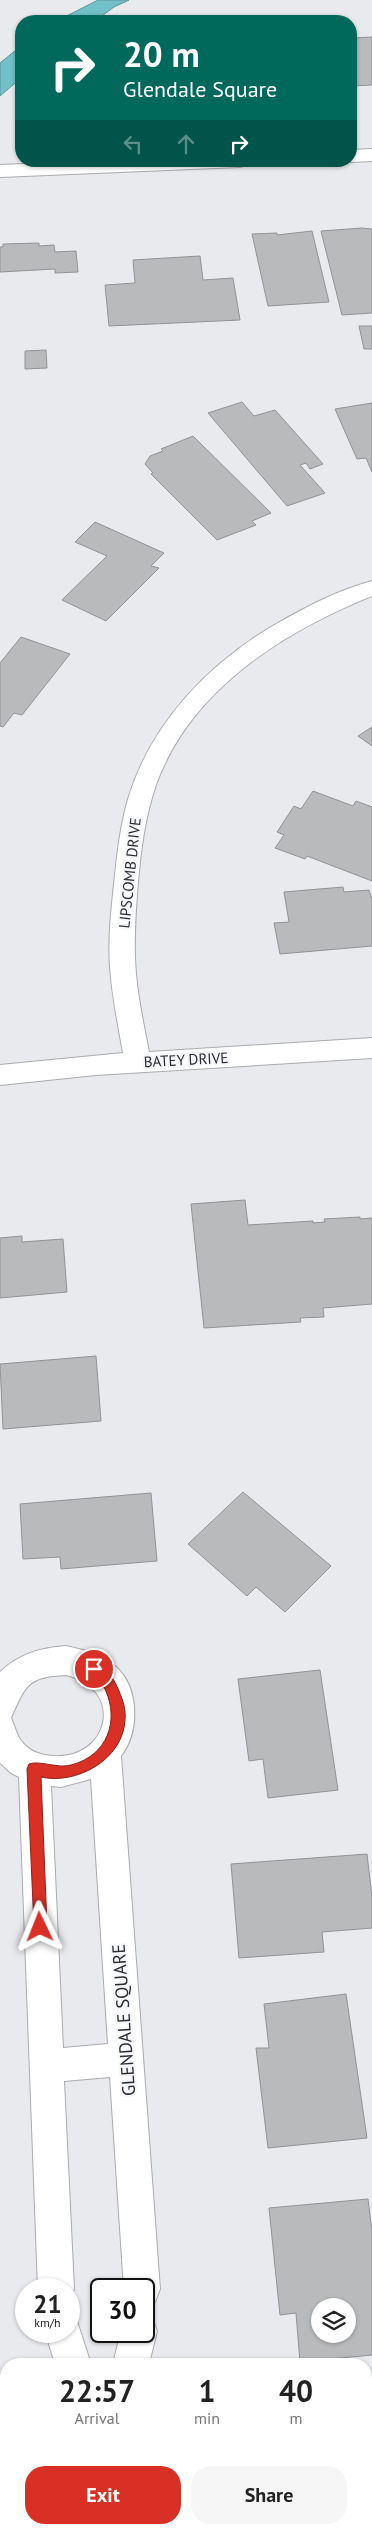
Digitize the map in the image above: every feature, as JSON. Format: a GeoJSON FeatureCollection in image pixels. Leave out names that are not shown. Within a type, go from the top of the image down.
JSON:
{"type":"FeatureCollection","features":[{"type":"Feature","properties":{"kind":"street"},"geometry":{"type":"LineString","coordinates":[[357,156],[372,155]]}},
{"type":"Feature","properties":{"kind":"street"},"geometry":{"type":"LineString","coordinates":[[0,172],[109,167]]}},
{"type":"Feature","properties":{"kind":"street","name":"LIPSCOMB DRIVE"},"geometry":{"type":"LineString","coordinates":[[138,1062],[124,978],[122,927],[132,831],[141,793],[160,748],[181,719],[205,692],[235,663],[269,637],[299,619],[372,588]]}},
{"type":"Feature","properties":{"kind":"street","name":"BATEY DRIVE"},"geometry":{"type":"LineString","coordinates":[[0,1075],[138,1062],[372,1048]]}},
{"type":"Feature","properties":{"kind":"street"},"geometry":{"type":"LineString","coordinates":[[0,1708],[8,1687],[15,1678],[32,1665],[49,1660],[67,1659],[84,1663],[103,1675],[114,1692],[118,1706],[119,1722],[113,1739],[105,1751],[95,1761],[72,1772],[50,1773],[34,1769],[15,1757],[6,1746],[0,1728]]}},
{"type":"Feature","properties":{"kind":"street","name":"GLENDALE SQUARE"},"geometry":{"type":"LineString","coordinates":[[105,1751],[141,2278]]}},
{"type":"Feature","properties":{"kind":"street"},"geometry":{"type":"LineString","coordinates":[[34,1769],[56,2278]]}},
{"type":"Feature","properties":{"kind":"street"},"geometry":{"type":"LineString","coordinates":[[46,2066],[127,2059]]}},
{"type":"Feature","properties":{"kind":"street"},"geometry":{"type":"LineString","coordinates":[[67,2343],[71,2358]]}},
{"type":"Feature","properties":{"kind":"street"},"geometry":{"type":"LineString","coordinates":[[132,2358],[136,2343]]}},
{"type":"Feature","properties":{"kind":"water"},"geometry":{"type":"Polygon","coordinates":[[[98,0],[129,0],[103,15],[69,15],[98,0]]]}},
{"type":"Feature","properties":{"kind":"water"},"geometry":{"type":"Polygon","coordinates":[[[15,51],[15,83],[0,96],[0,63],[15,51]]]}},
{"type":"Feature","properties":{"kind":"building"},"geometry":{"type":"Polygon","coordinates":[[[372,37],[372,85],[357,86],[357,38],[372,37]]]}},
{"type":"Feature","properties":{"kind":"building"},"geometry":{"type":"Polygon","coordinates":[[[372,229],[372,313],[342,315],[321,231],[372,229]]]}},
{"type":"Feature","properties":{"kind":"building"},"geometry":{"type":"Polygon","coordinates":[[[312,231],[329,302],[268,306],[252,234],[277,233],[277,235],[312,231]]]}},
{"type":"Feature","properties":{"kind":"building"},"geometry":{"type":"Polygon","coordinates":[[[39,243],[39,246],[54,245],[55,252],[76,251],[78,272],[55,273],[55,269],[0,272],[0,247],[3,247],[3,244],[39,243]]]}},
{"type":"Feature","properties":{"kind":"building"},"geometry":{"type":"Polygon","coordinates":[[[200,256],[203,280],[233,278],[240,320],[109,326],[105,285],[135,283],[133,260],[200,256]]]}},
{"type":"Feature","properties":{"kind":"building"},"geometry":{"type":"Polygon","coordinates":[[[359,326],[372,326],[372,349],[364,349],[359,326]]]}},
{"type":"Feature","properties":{"kind":"building"},"geometry":{"type":"Polygon","coordinates":[[[46,350],[47,368],[25,369],[25,351],[46,350]]]}},
{"type":"Feature","properties":{"kind":"building"},"geometry":{"type":"Polygon","coordinates":[[[242,402],[254,416],[275,410],[323,464],[310,469],[306,463],[300,465],[325,493],[287,506],[208,413],[242,402]]]}},
{"type":"Feature","properties":{"kind":"building"},"geometry":{"type":"Polygon","coordinates":[[[372,403],[372,472],[366,458],[357,459],[335,409],[372,403]]]}},
{"type":"Feature","properties":{"kind":"building"},"geometry":{"type":"Polygon","coordinates":[[[193,436],[271,513],[252,521],[256,525],[217,540],[151,474],[153,473],[145,464],[150,456],[163,451],[161,449],[193,436]]]}},
{"type":"Feature","properties":{"kind":"building"},"geometry":{"type":"Polygon","coordinates":[[[95,522],[164,553],[151,566],[159,568],[106,621],[62,600],[107,556],[75,542],[95,522]]]}},
{"type":"Feature","properties":{"kind":"building"},"geometry":{"type":"Polygon","coordinates":[[[21,637],[70,654],[22,715],[14,713],[3,727],[0,726],[0,663],[21,637]]]}},
{"type":"Feature","properties":{"kind":"building"},"geometry":{"type":"Polygon","coordinates":[[[372,727],[372,746],[358,736],[372,727]]]}},
{"type":"Feature","properties":{"kind":"building"},"geometry":{"type":"Polygon","coordinates":[[[313,791],[353,806],[356,801],[372,807],[372,881],[307,856],[305,859],[275,848],[284,835],[277,832],[294,806],[301,809],[313,791]]]}},
{"type":"Feature","properties":{"kind":"building"},"geometry":{"type":"Polygon","coordinates":[[[343,887],[344,892],[369,890],[372,900],[372,946],[280,954],[274,923],[289,922],[284,892],[343,887]]]}},
{"type":"Feature","properties":{"kind":"building"},"geometry":{"type":"Polygon","coordinates":[[[245,1200],[248,1225],[325,1222],[324,1219],[372,1218],[372,1304],[323,1308],[324,1317],[300,1318],[301,1322],[204,1328],[191,1204],[245,1200]]]}},
{"type":"Feature","properties":{"kind":"building"},"geometry":{"type":"Polygon","coordinates":[[[22,1236],[22,1242],[63,1239],[67,1292],[0,1298],[0,1238],[22,1236]]]}},
{"type":"Feature","properties":{"kind":"building"},"geometry":{"type":"Polygon","coordinates":[[[96,1356],[101,1421],[3,1429],[0,1364],[96,1356]]]}},
{"type":"Feature","properties":{"kind":"building"},"geometry":{"type":"Polygon","coordinates":[[[243,1492],[331,1566],[285,1612],[256,1587],[247,1596],[188,1544],[243,1492]]]}},
{"type":"Feature","properties":{"kind":"building"},"geometry":{"type":"Polygon","coordinates":[[[151,1493],[157,1561],[61,1569],[60,1557],[23,1559],[20,1504],[151,1493]]]}},
{"type":"Feature","properties":{"kind":"building"},"geometry":{"type":"Polygon","coordinates":[[[320,1670],[338,1790],[268,1798],[263,1759],[249,1761],[238,1679],[320,1670]]]}},
{"type":"Feature","properties":{"kind":"building"},"geometry":{"type":"Polygon","coordinates":[[[367,1854],[372,1897],[372,1928],[322,1932],[324,1952],[239,1958],[231,1864],[367,1854]]]}},
{"type":"Feature","properties":{"kind":"building"},"geometry":{"type":"Polygon","coordinates":[[[346,1994],[367,2138],[268,2148],[256,2048],[269,2048],[264,2004],[346,1994]]]}},
{"type":"Feature","properties":{"kind":"building"},"geometry":{"type":"Polygon","coordinates":[[[368,2199],[372,2232],[372,2355],[341,2358],[300,2358],[296,2313],[280,2315],[269,2208],[368,2199]]]}},
{"type":"Feature","properties":{"kind":"route"},"geometry":{"type":"LineString","coordinates":[[40,1927],[34,1769],[50,1773],[72,1772],[95,1761],[113,1739],[119,1722],[118,1706],[109,1682],[94,1669]]}}]}
